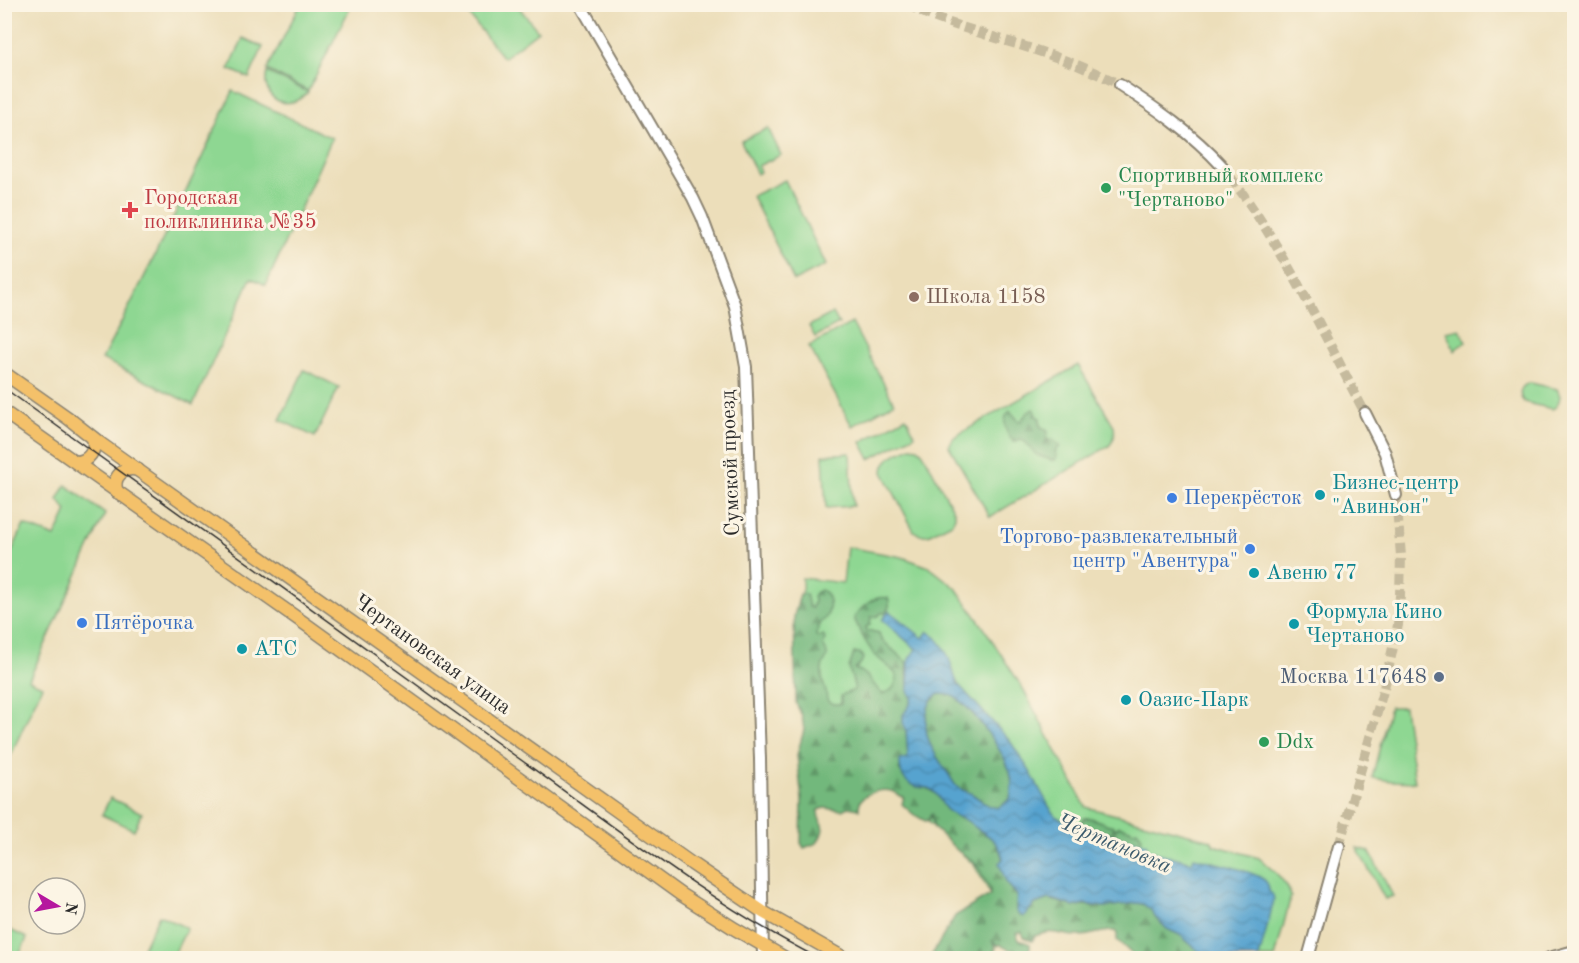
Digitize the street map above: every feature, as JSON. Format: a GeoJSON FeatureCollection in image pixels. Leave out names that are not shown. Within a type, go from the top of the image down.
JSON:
{"type":"FeatureCollection","features":[{"type":"Feature","properties":{"kind":"main road","name":"Чертановская улица"},"geometry":{"type":"LineString","coordinates":[[4,373],[683,858],[763,912],[844,958]]}},
{"type":"Feature","properties":{"kind":"main road"},"geometry":{"type":"LineString","coordinates":[[4,412],[304,623],[680,894],[763,952],[785,958]]}},
{"type":"Feature","properties":{"kind":"main road"},"geometry":{"type":"LineString","coordinates":[[76,462],[84,461],[90,456],[94,447],[93,438]]}},
{"type":"Feature","properties":{"kind":"main road"},"geometry":{"type":"LineString","coordinates":[[117,492],[115,487],[121,472],[126,469],[139,471]]}},
{"type":"Feature","properties":{"kind":"street","name":"Сумской проезд"},"geometry":{"type":"LineString","coordinates":[[580,4],[693,198],[735,306],[746,367],[753,528],[763,952]]}},
{"type":"Feature","properties":{"kind":"street"},"geometry":{"type":"LineString","coordinates":[[1120,85],[1192,135],[1222,166]]}},
{"type":"Feature","properties":{"kind":"street"},"geometry":{"type":"LineString","coordinates":[[1365,412],[1385,453],[1396,495]]}},
{"type":"Feature","properties":{"kind":"street"},"geometry":{"type":"LineString","coordinates":[[1308,958],[1340,846]]}},
{"type":"Feature","properties":{"kind":"street"},"geometry":{"type":"LineString","coordinates":[[1549,958],[1575,951]]}},
{"type":"Feature","properties":{"kind":"green space"},"geometry":{"type":"Polygon","coordinates":[[[300,5],[349,5],[348,12],[308,91],[267,70],[300,5]]]}},
{"type":"Feature","properties":{"kind":"green space"},"geometry":{"type":"Polygon","coordinates":[[[461,5],[517,5],[538,31],[503,58],[461,5]]]}},
{"type":"Feature","properties":{"kind":"green space"},"geometry":{"type":"Polygon","coordinates":[[[243,38],[263,47],[249,78],[229,69],[243,38]]]}},
{"type":"Feature","properties":{"kind":"green space"},"geometry":{"type":"Polygon","coordinates":[[[267,72],[308,92],[293,102],[278,101],[268,90],[267,72]]]}},
{"type":"Feature","properties":{"kind":"green space"},"geometry":{"type":"Polygon","coordinates":[[[233,91],[332,138],[266,285],[251,278],[193,405],[102,359],[153,259],[233,91]]]}},
{"type":"Feature","properties":{"kind":"green space"},"geometry":{"type":"Polygon","coordinates":[[[768,128],[781,155],[758,166],[760,172],[757,174],[741,141],[768,128]]]}},
{"type":"Feature","properties":{"kind":"green space"},"geometry":{"type":"Polygon","coordinates":[[[785,180],[826,265],[794,281],[752,196],[785,180]]]}},
{"type":"Feature","properties":{"kind":"green space"},"geometry":{"type":"Polygon","coordinates":[[[833,313],[839,324],[815,337],[809,326],[833,313]]]}},
{"type":"Feature","properties":{"kind":"green space"},"geometry":{"type":"Polygon","coordinates":[[[852,323],[894,403],[852,426],[809,346],[852,323]]]}},
{"type":"Feature","properties":{"kind":"green space"},"geometry":{"type":"Polygon","coordinates":[[[1460,329],[1466,342],[1455,351],[1446,332],[1460,329]]]}},
{"type":"Feature","properties":{"kind":"green space"},"geometry":{"type":"Polygon","coordinates":[[[1078,365],[1114,426],[1112,441],[1109,446],[990,517],[949,446],[954,437],[1078,365]]]}},
{"type":"Feature","properties":{"kind":"green space"},"geometry":{"type":"Polygon","coordinates":[[[304,370],[339,387],[315,437],[280,420],[304,370]]]}},
{"type":"Feature","properties":{"kind":"green space"},"geometry":{"type":"Polygon","coordinates":[[[1531,383],[1557,389],[1560,396],[1556,407],[1552,409],[1524,402],[1521,390],[1525,385],[1531,383]]]}},
{"type":"Feature","properties":{"kind":"green space"},"geometry":{"type":"Polygon","coordinates":[[[1033,409],[1036,413],[1034,415],[1040,418],[1040,426],[1048,431],[1047,441],[1051,439],[1060,446],[1055,452],[1057,456],[1055,460],[1037,455],[1023,440],[1013,441],[1006,430],[1005,422],[1010,411],[1021,421],[1033,409]]]}},
{"type":"Feature","properties":{"kind":"green space"},"geometry":{"type":"Polygon","coordinates":[[[906,417],[915,435],[870,459],[861,442],[906,417]]]}},
{"type":"Feature","properties":{"kind":"green space"},"geometry":{"type":"Polygon","coordinates":[[[911,447],[918,448],[923,453],[955,513],[952,523],[928,535],[920,535],[914,531],[883,472],[889,459],[911,447]]]}},
{"type":"Feature","properties":{"kind":"green space"},"geometry":{"type":"Polygon","coordinates":[[[850,453],[853,506],[826,508],[823,455],[850,453]]]}},
{"type":"Feature","properties":{"kind":"green space"},"geometry":{"type":"Polygon","coordinates":[[[66,485],[105,514],[29,680],[42,686],[5,768],[5,566],[24,525],[55,537],[67,511],[58,500],[66,485]]]}},
{"type":"Feature","properties":{"kind":"green space"},"geometry":{"type":"Polygon","coordinates":[[[847,547],[902,557],[929,567],[956,588],[1022,687],[1086,807],[1211,840],[1214,845],[1259,858],[1278,875],[1287,886],[1291,896],[1275,958],[1152,958],[1115,922],[1037,930],[990,893],[974,865],[891,787],[808,789],[802,578],[843,583],[847,547]]]}},
{"type":"Feature","properties":{"kind":"green space"},"geometry":{"type":"Polygon","coordinates":[[[821,590],[828,598],[829,610],[819,625],[816,635],[819,638],[823,635],[825,639],[823,645],[827,657],[822,668],[822,678],[827,700],[834,704],[841,704],[841,696],[855,689],[849,668],[854,653],[860,653],[863,658],[855,669],[867,676],[882,694],[891,690],[896,683],[897,676],[873,652],[854,618],[868,603],[878,598],[888,598],[887,611],[871,617],[870,625],[866,627],[866,630],[879,633],[881,639],[907,662],[908,691],[912,697],[903,715],[908,758],[899,769],[904,778],[917,787],[928,788],[941,798],[945,808],[955,816],[966,820],[994,840],[1001,852],[1006,882],[1017,895],[1016,911],[1030,909],[1035,904],[1048,899],[1074,907],[1143,904],[1167,929],[1180,935],[1210,958],[1140,958],[1134,956],[1117,940],[1115,931],[1110,931],[1082,936],[1048,933],[1035,936],[1032,941],[1023,936],[1022,932],[1016,933],[1019,940],[1030,944],[1028,951],[1013,950],[1000,944],[998,946],[992,940],[996,948],[990,958],[930,958],[955,916],[990,895],[990,889],[972,860],[959,852],[934,828],[931,815],[929,820],[925,821],[902,804],[904,797],[888,790],[871,793],[864,797],[860,801],[859,809],[848,807],[842,810],[824,808],[818,810],[823,828],[821,836],[817,843],[804,848],[801,843],[802,800],[797,755],[804,730],[802,716],[796,703],[794,616],[800,594],[806,594],[809,607],[812,608],[813,596],[821,590]]]}},
{"type":"Feature","properties":{"kind":"green space"},"geometry":{"type":"Polygon","coordinates":[[[939,694],[948,694],[960,701],[987,732],[1003,756],[1011,776],[1012,787],[1010,799],[997,808],[989,806],[974,795],[957,787],[933,751],[927,737],[927,710],[934,697],[939,694]]]}},
{"type":"Feature","properties":{"kind":"green space"},"geometry":{"type":"Polygon","coordinates":[[[1390,707],[1404,707],[1415,782],[1372,778],[1390,707]]]}},
{"type":"Feature","properties":{"kind":"green space"},"geometry":{"type":"Polygon","coordinates":[[[110,798],[142,813],[134,830],[102,815],[110,798]]]}},
{"type":"Feature","properties":{"kind":"green space"},"geometry":{"type":"Polygon","coordinates":[[[1084,818],[1112,825],[1115,830],[1119,826],[1132,831],[1137,830],[1142,839],[1136,844],[1120,841],[1113,835],[1100,831],[1083,828],[1080,824],[1084,818]]]}},
{"type":"Feature","properties":{"kind":"green space"},"geometry":{"type":"Polygon","coordinates":[[[1357,848],[1369,851],[1393,896],[1385,899],[1357,848]]]}},
{"type":"Feature","properties":{"kind":"green space"},"geometry":{"type":"Polygon","coordinates":[[[159,915],[187,928],[172,958],[138,958],[159,915]]]}},
{"type":"Feature","properties":{"kind":"green space"},"geometry":{"type":"Polygon","coordinates":[[[4,927],[27,938],[18,958],[5,958],[4,927]]]}},
{"type":"Feature","properties":{"kind":"water","name":"Чертановка"},"geometry":{"type":"Polygon","coordinates":[[[889,611],[923,638],[928,631],[932,634],[947,654],[958,684],[1010,741],[1057,817],[1075,827],[1147,844],[1146,850],[1192,862],[1194,857],[1241,869],[1265,880],[1274,900],[1259,958],[1210,958],[1180,935],[1167,929],[1143,904],[1104,907],[1084,904],[1073,907],[1048,899],[1035,904],[1023,917],[1018,914],[1016,911],[1017,895],[1006,882],[999,863],[1003,859],[996,843],[966,820],[948,811],[931,790],[910,784],[902,774],[900,760],[908,758],[903,715],[912,697],[908,691],[909,659],[916,649],[882,620],[889,611]],[[939,694],[930,702],[927,710],[926,730],[934,751],[957,787],[990,806],[998,808],[1010,799],[1012,788],[1011,776],[1003,756],[987,732],[960,701],[948,694],[939,694]]]}},
{"type":"Feature","properties":{"kind":"tunnel"},"geometry":{"type":"LineString","coordinates":[[908,4],[948,23],[1072,63],[1120,85]]}},
{"type":"Feature","properties":{"kind":"tunnel"},"geometry":{"type":"LineString","coordinates":[[1222,166],[1282,255],[1365,413]]}},
{"type":"Feature","properties":{"kind":"tunnel"},"geometry":{"type":"LineString","coordinates":[[1339,846],[1384,688],[1398,625],[1401,556],[1396,495]]}},
{"type":"Feature","properties":{"kind":"tram line"},"geometry":{"type":"LineString","coordinates":[[4,388],[659,860],[737,912],[818,958]]}},
{"type":"Feature","properties":{"kind":"place","name":"Спортивный комплекс \"Чертаново\""},"geometry":{"type":"Point","coordinates":[1106,188]}},
{"type":"Feature","properties":{"kind":"place","name":"Городская поликлиника №35"},"geometry":{"type":"Point","coordinates":[130,210]}},
{"type":"Feature","properties":{"kind":"place","name":"Школа 1158"},"geometry":{"type":"Point","coordinates":[914,297]}},
{"type":"Feature","properties":{"kind":"place","name":"Бизнес-центр \"Авиньон\""},"geometry":{"type":"Point","coordinates":[1320,495]}},
{"type":"Feature","properties":{"kind":"place","name":"Перекрёсток"},"geometry":{"type":"Point","coordinates":[1172,498]}},
{"type":"Feature","properties":{"kind":"place","name":"Торгово-развлекательный центр \"Авентура\""},"geometry":{"type":"Point","coordinates":[1250,549]}},
{"type":"Feature","properties":{"kind":"place","name":"Авеню 77"},"geometry":{"type":"Point","coordinates":[1254,573]}},
{"type":"Feature","properties":{"kind":"place","name":"Пятёрочка"},"geometry":{"type":"Point","coordinates":[82,623]}},
{"type":"Feature","properties":{"kind":"place","name":"Формула Кино Чертаново"},"geometry":{"type":"Point","coordinates":[1294,624]}},
{"type":"Feature","properties":{"kind":"place","name":"АТС"},"geometry":{"type":"Point","coordinates":[242,649]}},
{"type":"Feature","properties":{"kind":"place","name":"Москва 117648"},"geometry":{"type":"Point","coordinates":[1439,677]}},
{"type":"Feature","properties":{"kind":"place","name":"Оазис-Парк"},"geometry":{"type":"Point","coordinates":[1126,700]}},
{"type":"Feature","properties":{"kind":"place","name":"Ddx"},"geometry":{"type":"Point","coordinates":[1264,742]}}]}
